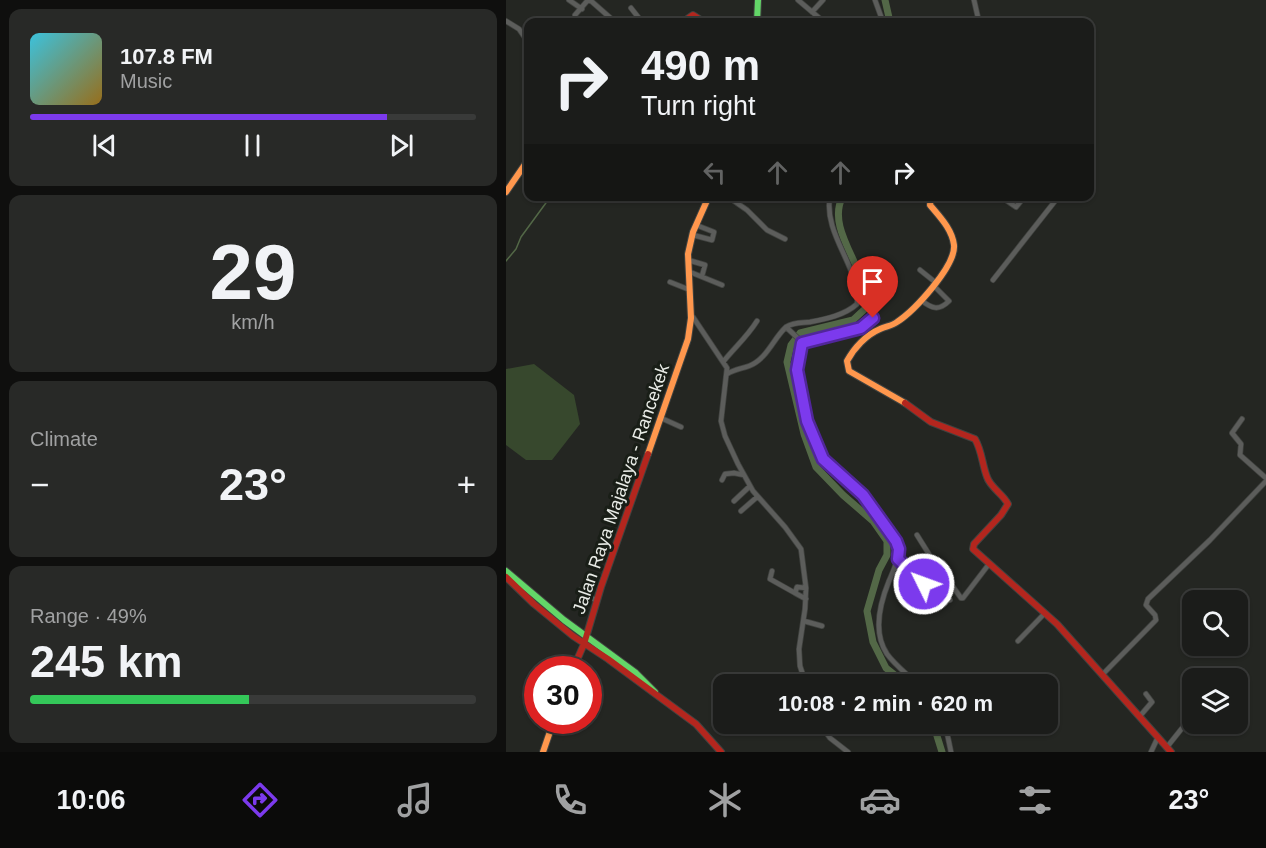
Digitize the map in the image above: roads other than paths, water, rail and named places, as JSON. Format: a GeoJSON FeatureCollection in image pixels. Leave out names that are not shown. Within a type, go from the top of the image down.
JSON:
{"type":"FeatureCollection","features":[{"type":"Feature","properties":{"kind":"main road"},"geometry":{"type":"LineString","coordinates":[[758,0],[758,18]]}},
{"type":"Feature","properties":{"kind":"main road"},"geometry":{"type":"LineString","coordinates":[[506,192],[524,166]]}},
{"type":"Feature","properties":{"kind":"main road"},"geometry":{"type":"LineString","coordinates":[[693,317],[689,260],[696,225],[707,201]]}},
{"type":"Feature","properties":{"kind":"main road"},"geometry":{"type":"LineString","coordinates":[[930,201],[930,205],[948,227],[954,247],[950,262],[921,300],[902,320],[880,328],[870,336],[849,357],[847,367],[851,373],[915,409],[931,422],[977,441],[982,450],[987,479],[1006,498],[1008,504],[1001,515],[973,544],[973,549],[1045,612],[1169,749]]}},
{"type":"Feature","properties":{"kind":"main road","name":"Jalan Raya Majalaya - Rancekek"},"geometry":{"type":"LineString","coordinates":[[579,656],[676,377],[693,317]]}},
{"type":"Feature","properties":{"kind":"main road"},"geometry":{"type":"LineString","coordinates":[[506,571],[545,605],[636,673],[658,695],[696,724],[721,752]]}},
{"type":"Feature","properties":{"kind":"main road"},"geometry":{"type":"LineString","coordinates":[[506,577],[554,621],[645,688],[658,695]]}},
{"type":"Feature","properties":{"kind":"main road"},"geometry":{"type":"LineString","coordinates":[[543,752],[549,734]]}},
{"type":"Feature","properties":{"kind":"street"},"geometry":{"type":"LineString","coordinates":[[569,0],[582,9]]}},
{"type":"Feature","properties":{"kind":"street"},"geometry":{"type":"LineString","coordinates":[[575,15],[589,0],[610,18]]}},
{"type":"Feature","properties":{"kind":"street"},"geometry":{"type":"LineString","coordinates":[[798,0],[819,18]]}},
{"type":"Feature","properties":{"kind":"street"},"geometry":{"type":"LineString","coordinates":[[812,12],[823,0]]}},
{"type":"Feature","properties":{"kind":"street"},"geometry":{"type":"LineString","coordinates":[[875,0],[882,18]]}},
{"type":"Feature","properties":{"kind":"street"},"geometry":{"type":"LineString","coordinates":[[974,0],[977,18]]}},
{"type":"Feature","properties":{"kind":"street"},"geometry":{"type":"LineString","coordinates":[[632,8],[639,18]]}},
{"type":"Feature","properties":{"kind":"street"},"geometry":{"type":"LineString","coordinates":[[506,21],[524,36]]}},
{"type":"Feature","properties":{"kind":"street"},"geometry":{"type":"LineString","coordinates":[[734,201],[748,210],[767,230],[785,239]]}},
{"type":"Feature","properties":{"kind":"street"},"geometry":{"type":"LineString","coordinates":[[727,374],[737,368],[749,366],[759,359],[792,323],[809,322],[844,313],[857,304],[855,282],[837,240],[829,213],[830,201]]}},
{"type":"Feature","properties":{"kind":"street"},"geometry":{"type":"LineString","coordinates":[[1007,201],[1015,207],[1020,201]]}},
{"type":"Feature","properties":{"kind":"street"},"geometry":{"type":"LineString","coordinates":[[993,280],[1055,201]]}},
{"type":"Feature","properties":{"kind":"street"},"geometry":{"type":"LineString","coordinates":[[693,235],[712,240],[714,232],[696,225]]}},
{"type":"Feature","properties":{"kind":"street"},"geometry":{"type":"LineString","coordinates":[[689,260],[705,264],[702,276]]}},
{"type":"Feature","properties":{"kind":"street"},"geometry":{"type":"LineString","coordinates":[[920,270],[949,301],[943,307],[935,309],[921,300]]}},
{"type":"Feature","properties":{"kind":"street"},"geometry":{"type":"LineString","coordinates":[[690,272],[722,285]]}},
{"type":"Feature","properties":{"kind":"street"},"geometry":{"type":"LineString","coordinates":[[670,282],[690,290]]}},
{"type":"Feature","properties":{"kind":"street"},"geometry":{"type":"LineString","coordinates":[[693,317],[727,368],[721,421],[725,436],[757,497],[797,542],[802,552],[806,588],[799,649],[803,674]]}},
{"type":"Feature","properties":{"kind":"street"},"geometry":{"type":"LineString","coordinates":[[801,343],[861,328],[873,318]]}},
{"type":"Feature","properties":{"kind":"street"},"geometry":{"type":"LineString","coordinates":[[723,362],[741,340],[749,336],[758,321]]}},
{"type":"Feature","properties":{"kind":"street"},"geometry":{"type":"LineString","coordinates":[[786,328],[801,343]]}},
{"type":"Feature","properties":{"kind":"street"},"geometry":{"type":"LineString","coordinates":[[801,343],[797,370],[807,421],[823,459],[863,495],[888,528],[899,549],[898,559],[883,597],[880,636],[887,653],[907,674]]}},
{"type":"Feature","properties":{"kind":"street"},"geometry":{"type":"LineString","coordinates":[[660,418],[681,428]]}},
{"type":"Feature","properties":{"kind":"street"},"geometry":{"type":"LineString","coordinates":[[1102,675],[1156,620],[1156,615],[1146,605],[1148,599],[1210,540],[1266,479],[1240,454],[1241,444],[1232,433],[1242,419]]}},
{"type":"Feature","properties":{"kind":"street"},"geometry":{"type":"LineString","coordinates":[[722,480],[725,474],[734,473],[744,476]]}},
{"type":"Feature","properties":{"kind":"street"},"geometry":{"type":"LineString","coordinates":[[734,501],[750,486]]}},
{"type":"Feature","properties":{"kind":"street"},"geometry":{"type":"LineString","coordinates":[[741,511],[757,497]]}},
{"type":"Feature","properties":{"kind":"street"},"geometry":{"type":"LineString","coordinates":[[898,559],[924,583],[938,571],[917,535]]}},
{"type":"Feature","properties":{"kind":"street"},"geometry":{"type":"LineString","coordinates":[[1210,540],[1216,546]]}},
{"type":"Feature","properties":{"kind":"street"},"geometry":{"type":"LineString","coordinates":[[942,587],[951,584],[963,598],[989,564]]}},
{"type":"Feature","properties":{"kind":"street"},"geometry":{"type":"LineString","coordinates":[[772,572],[770,579],[806,599]]}},
{"type":"Feature","properties":{"kind":"street"},"geometry":{"type":"LineString","coordinates":[[930,579],[942,587],[950,600]]}},
{"type":"Feature","properties":{"kind":"street"},"geometry":{"type":"LineString","coordinates":[[796,593],[797,587],[806,588]]}},
{"type":"Feature","properties":{"kind":"street"},"geometry":{"type":"LineString","coordinates":[[580,590],[597,601]]}},
{"type":"Feature","properties":{"kind":"street"},"geometry":{"type":"LineString","coordinates":[[1018,641],[1045,612]]}},
{"type":"Feature","properties":{"kind":"street"},"geometry":{"type":"LineString","coordinates":[[804,621],[822,626]]}},
{"type":"Feature","properties":{"kind":"street"},"geometry":{"type":"LineString","coordinates":[[1140,716],[1152,702],[1146,694]]}},
{"type":"Feature","properties":{"kind":"street"},"geometry":{"type":"LineString","coordinates":[[1169,749],[1182,730]]}},
{"type":"Feature","properties":{"kind":"street"},"geometry":{"type":"LineString","coordinates":[[827,734],[848,752]]}},
{"type":"Feature","properties":{"kind":"street"},"geometry":{"type":"LineString","coordinates":[[947,734],[951,752]]}},
{"type":"Feature","properties":{"kind":"street"},"geometry":{"type":"LineString","coordinates":[[1151,752],[1158,737]]}},
{"type":"Feature","properties":{"kind":"waterway"},"geometry":{"type":"LineString","coordinates":[[885,0],[889,18]]}},
{"type":"Feature","properties":{"kind":"waterway"},"geometry":{"type":"LineString","coordinates":[[506,261],[547,201]]}},
{"type":"Feature","properties":{"kind":"waterway"},"geometry":{"type":"LineString","coordinates":[[841,201],[839,223],[862,279],[867,307],[853,320],[800,333],[791,345],[787,362],[804,434],[816,467],[873,521],[887,541],[887,555],[879,570],[867,611],[873,642],[886,668],[894,674]]}},
{"type":"Feature","properties":{"kind":"waterway"},"geometry":{"type":"LineString","coordinates":[[936,734],[942,752]]}}]}
